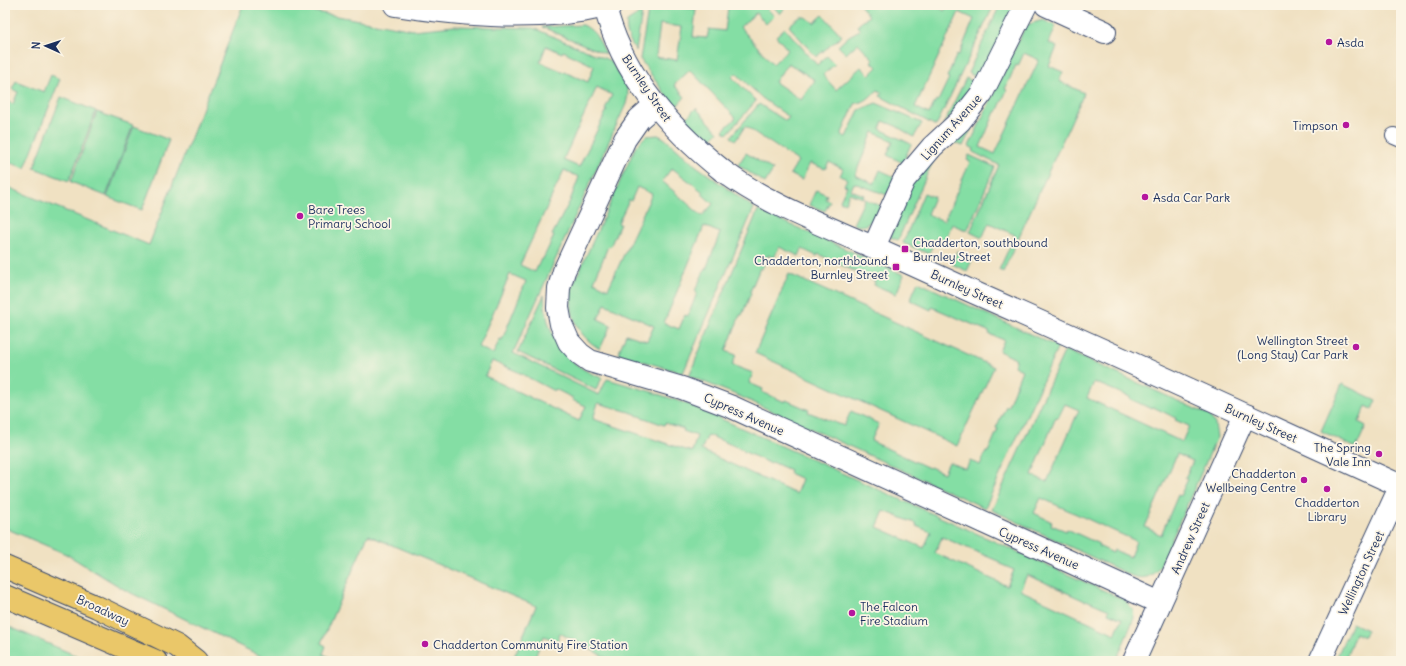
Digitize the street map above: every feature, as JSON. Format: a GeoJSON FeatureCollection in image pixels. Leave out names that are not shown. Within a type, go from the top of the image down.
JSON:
{"type":"FeatureCollection","features":[{"type":"Feature","properties":{"kind":"highway","name":"Broadway"},"geometry":{"type":"LineString","coordinates":[[5,567],[97,607],[177,646],[196,661]]}},
{"type":"Feature","properties":{"kind":"highway","name":"Broadway"},"geometry":{"type":"LineString","coordinates":[[5,596],[156,661]]}},
{"type":"Feature","properties":{"kind":"street"},"geometry":{"type":"LineString","coordinates":[[395,5],[446,13],[514,16],[564,13],[608,6]]}},
{"type":"Feature","properties":{"kind":"street","name":"Lignum Avenue"},"geometry":{"type":"LineString","coordinates":[[874,247],[904,180],[932,147],[960,121],[982,93],[1026,5]]}},
{"type":"Feature","properties":{"kind":"street"},"geometry":{"type":"LineString","coordinates":[[1046,5],[1105,32]]}},
{"type":"Feature","properties":{"kind":"street","name":"Burnley Street"},"geometry":{"type":"LineString","coordinates":[[608,6],[610,26],[627,62],[655,105],[683,136],[725,172],[741,183],[806,217],[1401,485]]}},
{"type":"Feature","properties":{"kind":"street","name":"Cypress Avenue"},"geometry":{"type":"LineString","coordinates":[[655,105],[640,119],[625,139],[564,271],[559,288],[558,308],[561,324],[569,342],[580,354],[599,364],[642,374],[732,408],[1160,603]]}},
{"type":"Feature","properties":{"kind":"street","name":"Andrew Street"},"geometry":{"type":"LineString","coordinates":[[1134,661],[1241,424],[1248,416]]}},
{"type":"Feature","properties":{"kind":"street","name":"Wellington Street"},"geometry":{"type":"LineString","coordinates":[[1320,661],[1401,485]]}},
{"type":"Feature","properties":{"kind":"green space"},"geometry":{"type":"Polygon","coordinates":[[[243,5],[291,5],[310,11],[413,30],[454,26],[533,28],[611,61],[627,88],[628,95],[626,104],[513,353],[599,395],[607,379],[690,405],[1125,600],[1133,610],[1134,618],[1116,661],[612,661],[560,633],[557,641],[544,636],[533,661],[513,659],[536,606],[368,535],[321,643],[326,646],[323,654],[338,661],[271,661],[125,590],[66,554],[5,528],[5,186],[149,245],[243,5]],[[546,46],[540,62],[588,82],[594,66],[563,51],[562,53],[546,46]],[[597,87],[563,160],[579,167],[607,110],[605,109],[612,95],[597,87]],[[564,170],[520,265],[535,272],[554,236],[552,235],[570,201],[579,177],[564,170]],[[510,274],[478,347],[493,354],[500,339],[502,340],[526,281],[510,274]],[[492,361],[485,376],[579,421],[586,406],[572,400],[573,398],[555,389],[554,391],[516,371],[492,361]],[[598,403],[593,419],[692,452],[697,436],[683,431],[684,429],[665,423],[664,425],[636,414],[598,403]],[[708,435],[701,450],[796,494],[802,479],[789,473],[790,470],[772,462],[771,464],[743,451],[744,450],[708,435]],[[884,511],[877,527],[924,548],[931,532],[916,526],[917,524],[884,511]],[[942,537],[935,553],[1007,586],[1014,570],[1000,564],[1000,562],[942,537]],[[1027,575],[1020,590],[1115,634],[1122,619],[1108,613],[1109,610],[1027,575]]]}},
{"type":"Feature","properties":{"kind":"green space"},"geometry":{"type":"Polygon","coordinates":[[[662,5],[687,5],[687,8],[696,9],[693,37],[707,38],[709,29],[725,31],[728,7],[711,5],[764,5],[774,16],[766,24],[756,13],[740,27],[773,64],[788,50],[776,36],[785,28],[817,65],[827,56],[835,64],[823,75],[836,90],[861,67],[869,75],[877,67],[871,61],[873,59],[858,43],[846,54],[838,46],[849,36],[860,30],[857,26],[869,16],[860,5],[937,5],[944,11],[948,5],[954,9],[957,5],[994,5],[936,126],[880,96],[882,93],[878,90],[866,100],[855,104],[841,135],[846,137],[859,110],[876,103],[922,123],[914,137],[896,126],[883,121],[880,129],[911,144],[903,163],[887,155],[893,141],[873,132],[855,175],[874,184],[880,170],[895,177],[887,195],[854,183],[851,190],[864,195],[863,198],[849,193],[845,203],[840,201],[847,186],[844,185],[847,179],[840,176],[843,169],[829,162],[825,169],[810,163],[802,180],[790,174],[798,161],[745,126],[736,140],[731,137],[759,104],[786,121],[789,117],[762,98],[736,73],[732,77],[756,101],[727,134],[723,130],[736,118],[690,70],[674,85],[685,97],[675,108],[640,59],[648,11],[662,5]],[[959,12],[915,107],[929,114],[936,100],[938,101],[949,78],[947,77],[957,54],[959,55],[974,19],[959,12]],[[660,24],[656,57],[677,60],[682,27],[660,24]],[[788,63],[775,82],[801,100],[815,80],[788,63]]]}},
{"type":"Feature","properties":{"kind":"green space"},"geometry":{"type":"Polygon","coordinates":[[[772,5],[787,5],[780,14],[772,5]]]}},
{"type":"Feature","properties":{"kind":"green space"},"geometry":{"type":"Polygon","coordinates":[[[1000,5],[1013,5],[1014,11],[981,79],[968,73],[1000,5]]]}},
{"type":"Feature","properties":{"kind":"green space"},"geometry":{"type":"Polygon","coordinates":[[[642,12],[636,51],[627,33],[627,22],[642,12]]]}},
{"type":"Feature","properties":{"kind":"green space"},"geometry":{"type":"Polygon","coordinates":[[[823,15],[842,36],[816,57],[789,26],[801,17],[807,18],[814,23],[823,15]]]}},
{"type":"Feature","properties":{"kind":"green space"},"geometry":{"type":"Polygon","coordinates":[[[1043,20],[1056,26],[1049,43],[1057,47],[1049,66],[1063,72],[1059,81],[1084,93],[1003,272],[999,270],[1015,235],[989,223],[982,238],[970,232],[999,165],[973,152],[974,149],[969,146],[1026,25],[1043,20]],[[1024,53],[1018,66],[1016,65],[1005,89],[1007,90],[997,112],[995,112],[980,147],[995,154],[1039,60],[1024,53]]]}},
{"type":"Feature","properties":{"kind":"green space"},"geometry":{"type":"Polygon","coordinates":[[[583,25],[591,30],[600,41],[606,54],[542,27],[583,25]]]}},
{"type":"Feature","properties":{"kind":"green space"},"geometry":{"type":"Polygon","coordinates":[[[51,75],[60,79],[25,168],[5,161],[5,109],[8,102],[13,104],[18,92],[12,89],[16,81],[44,92],[51,75]]]}},
{"type":"Feature","properties":{"kind":"green space"},"geometry":{"type":"Polygon","coordinates":[[[966,78],[979,84],[943,125],[966,78]]]}},
{"type":"Feature","properties":{"kind":"green space"},"geometry":{"type":"Polygon","coordinates":[[[61,97],[96,111],[69,181],[34,168],[61,97]]]}},
{"type":"Feature","properties":{"kind":"green space"},"geometry":{"type":"Polygon","coordinates":[[[983,104],[963,146],[950,141],[983,104]]]}},
{"type":"Feature","properties":{"kind":"green space"},"geometry":{"type":"Polygon","coordinates":[[[696,108],[718,132],[708,142],[685,119],[696,108]]]}},
{"type":"Feature","properties":{"kind":"green space"},"geometry":{"type":"Polygon","coordinates":[[[97,112],[133,125],[106,196],[71,182],[97,112]]]}},
{"type":"Feature","properties":{"kind":"green space"},"geometry":{"type":"Polygon","coordinates":[[[134,126],[169,140],[142,210],[107,197],[134,126]]]}},
{"type":"Feature","properties":{"kind":"green space"},"geometry":{"type":"Polygon","coordinates":[[[658,135],[664,138],[695,165],[754,208],[683,373],[618,354],[626,334],[647,341],[654,326],[605,304],[598,319],[611,325],[600,349],[579,330],[575,322],[571,304],[573,285],[636,146],[646,136],[658,135]],[[672,168],[662,181],[702,216],[713,204],[702,194],[703,192],[672,168]],[[637,187],[631,201],[629,200],[618,223],[620,224],[610,247],[608,246],[594,282],[608,289],[652,194],[637,187]],[[704,226],[664,323],[679,329],[685,315],[688,316],[697,293],[695,291],[706,269],[720,233],[704,226]]]}},
{"type":"Feature","properties":{"kind":"green space"},"geometry":{"type":"Polygon","coordinates":[[[746,153],[773,170],[765,183],[738,165],[746,153]]]}},
{"type":"Feature","properties":{"kind":"green space"},"geometry":{"type":"Polygon","coordinates":[[[936,154],[898,240],[890,237],[914,175],[936,154]]]}},
{"type":"Feature","properties":{"kind":"green space"},"geometry":{"type":"Polygon","coordinates":[[[969,155],[995,167],[967,231],[952,224],[945,240],[937,237],[929,254],[903,243],[924,193],[934,197],[927,214],[944,221],[970,162],[967,160],[969,155]]]}},
{"type":"Feature","properties":{"kind":"green space"},"geometry":{"type":"Polygon","coordinates":[[[816,190],[827,195],[825,199],[830,201],[825,211],[809,205],[816,190]]]}},
{"type":"Feature","properties":{"kind":"green space"},"geometry":{"type":"Polygon","coordinates":[[[865,199],[881,206],[870,222],[863,226],[858,226],[853,224],[865,199]]]}},
{"type":"Feature","properties":{"kind":"green space"},"geometry":{"type":"Polygon","coordinates":[[[758,210],[904,275],[896,294],[874,285],[875,281],[818,254],[817,256],[802,249],[799,256],[779,247],[774,258],[768,255],[762,269],[760,268],[726,351],[736,355],[732,365],[753,373],[749,383],[763,389],[762,392],[785,402],[786,400],[809,410],[808,412],[844,426],[851,411],[879,424],[871,441],[929,468],[930,467],[944,473],[949,462],[966,469],[970,461],[980,465],[986,452],[988,452],[998,429],[996,428],[1006,406],[1008,406],[1022,370],[1014,366],[1016,359],[999,351],[1004,340],[989,334],[990,332],[932,307],[931,310],[910,300],[918,282],[1058,347],[985,508],[739,396],[689,376],[758,210]]]}},
{"type":"Feature","properties":{"kind":"green space"},"geometry":{"type":"Polygon","coordinates":[[[957,251],[973,258],[967,271],[952,264],[957,251]]]}},
{"type":"Feature","properties":{"kind":"green space"},"geometry":{"type":"Polygon","coordinates":[[[789,274],[994,367],[957,446],[755,353],[789,274]]]}},
{"type":"Feature","properties":{"kind":"green space"},"geometry":{"type":"Polygon","coordinates":[[[544,295],[548,323],[559,346],[577,365],[602,378],[596,390],[518,352],[544,295]]]}},
{"type":"Feature","properties":{"kind":"green space"},"geometry":{"type":"Polygon","coordinates":[[[1065,350],[1209,415],[1215,424],[1217,437],[1160,566],[1148,577],[1141,578],[1132,576],[992,510],[1065,350]],[[1094,382],[1087,398],[1182,442],[1189,426],[1175,420],[1176,418],[1153,407],[1152,409],[1130,399],[1130,397],[1094,382]],[[1065,404],[1058,418],[1056,417],[1032,475],[1047,482],[1079,410],[1065,404]],[[1177,454],[1145,527],[1161,535],[1178,495],[1180,496],[1188,479],[1185,478],[1193,461],[1177,454]],[[1041,498],[1034,513],[1052,522],[1051,525],[1066,531],[1067,529],[1099,544],[1098,546],[1113,553],[1114,550],[1130,557],[1136,541],[1041,498]]]}},
{"type":"Feature","properties":{"kind":"green space"},"geometry":{"type":"Polygon","coordinates":[[[1342,384],[1376,400],[1372,409],[1366,406],[1359,422],[1366,426],[1356,448],[1321,431],[1342,384]]]}},
{"type":"Feature","properties":{"kind":"green space"},"geometry":{"type":"Polygon","coordinates":[[[1352,623],[1367,630],[1364,637],[1355,633],[1345,661],[1335,661],[1352,623]]]}},
{"type":"Feature","properties":{"kind":"green space"},"geometry":{"type":"Polygon","coordinates":[[[5,625],[77,656],[103,661],[5,661],[5,625]]]}},
{"type":"Feature","properties":{"kind":"place","name":"Asda"},"geometry":{"type":"Point","coordinates":[1329,42]}},
{"type":"Feature","properties":{"kind":"place","name":"Timpson"},"geometry":{"type":"Point","coordinates":[1346,125]}},
{"type":"Feature","properties":{"kind":"place","name":"Asda Car Park"},"geometry":{"type":"Point","coordinates":[1145,197]}},
{"type":"Feature","properties":{"kind":"place","name":"Bare Trees Primary School"},"geometry":{"type":"Point","coordinates":[300,216]}},
{"type":"Feature","properties":{"kind":"place","name":"Chadderton, southbound Burnley Street"},"geometry":{"type":"Point","coordinates":[905,249]}},
{"type":"Feature","properties":{"kind":"place","name":"Chadderton, northbound Burnley Street"},"geometry":{"type":"Point","coordinates":[896,267]}},
{"type":"Feature","properties":{"kind":"place","name":"Wellington Street (Long Stay) Car Park"},"geometry":{"type":"Point","coordinates":[1356,347]}},
{"type":"Feature","properties":{"kind":"place","name":"The Spring Vale Inn"},"geometry":{"type":"Point","coordinates":[1379,454]}},
{"type":"Feature","properties":{"kind":"place","name":"Chadderton Wellbeing Centre"},"geometry":{"type":"Point","coordinates":[1304,480]}},
{"type":"Feature","properties":{"kind":"place","name":"Chadderton Library"},"geometry":{"type":"Point","coordinates":[1327,489]}},
{"type":"Feature","properties":{"kind":"place","name":"The Falcon Fire Stadium"},"geometry":{"type":"Point","coordinates":[852,613]}},
{"type":"Feature","properties":{"kind":"place","name":"Chadderton Community Fire Station"},"geometry":{"type":"Point","coordinates":[425,644]}}]}
